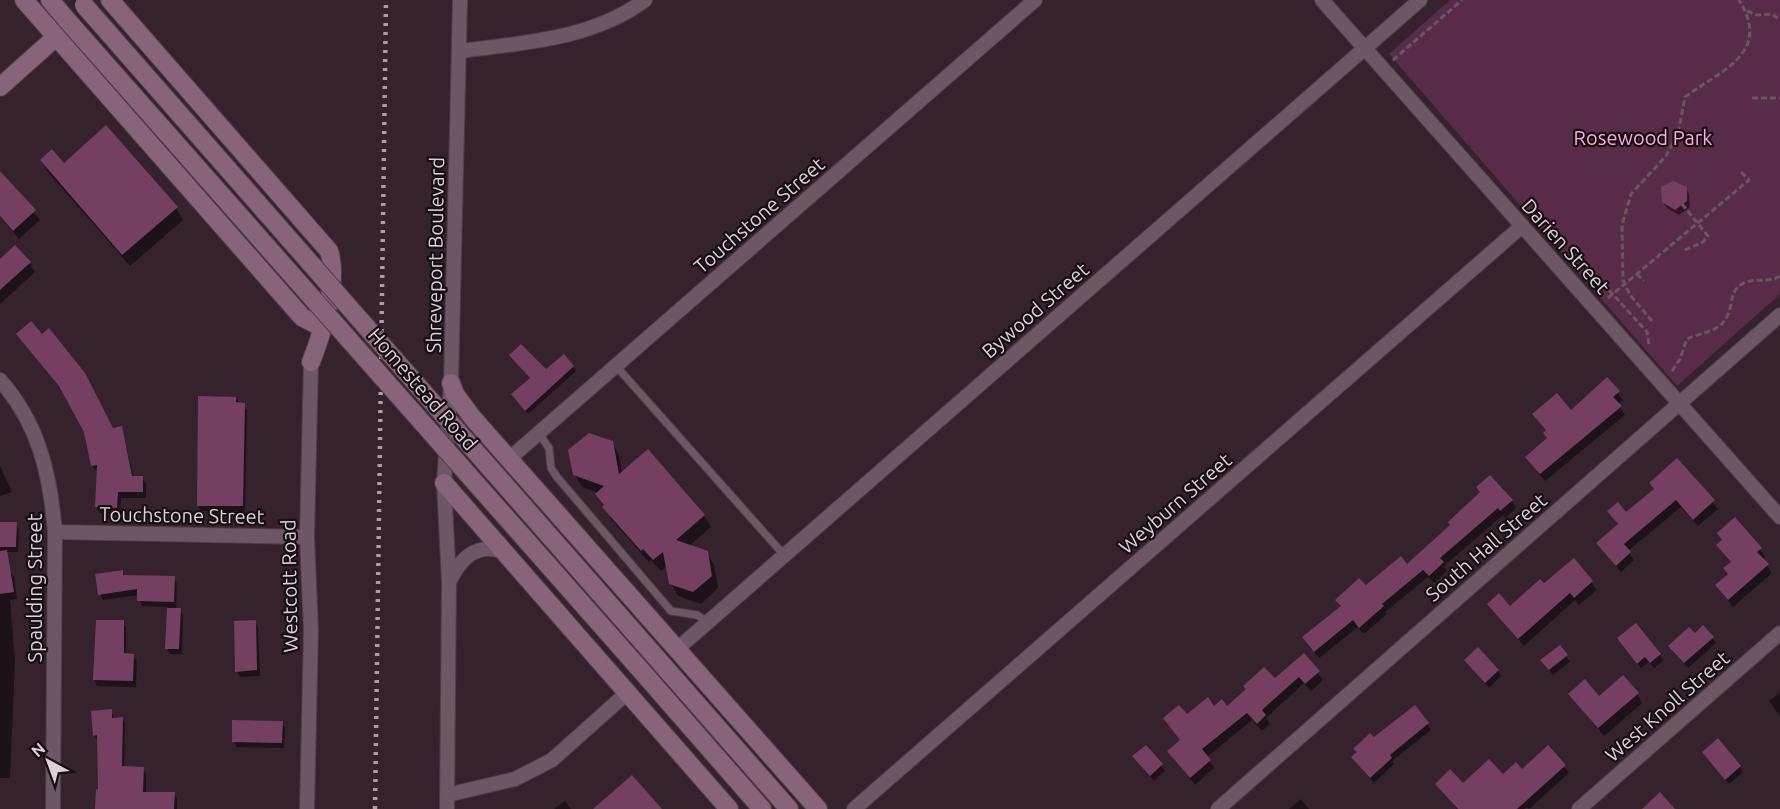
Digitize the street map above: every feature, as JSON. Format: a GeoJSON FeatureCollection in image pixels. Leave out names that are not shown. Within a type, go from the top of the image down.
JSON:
{"type":"FeatureCollection","features":[{"type":"Feature","properties":{"kind":"main road"},"geometry":{"type":"LineString","coordinates":[[24,0],[302,317],[317,325],[324,322]]}},
{"type":"Feature","properties":{"kind":"main road","name":"Homestead Road"},"geometry":{"type":"LineString","coordinates":[[50,0],[762,809]]}},
{"type":"Feature","properties":{"kind":"main road"},"geometry":{"type":"LineString","coordinates":[[110,0],[329,251],[333,269],[324,322],[311,362]]}},
{"type":"Feature","properties":{"kind":"main road","name":"Homestead Road"},"geometry":{"type":"LineString","coordinates":[[82,3],[789,809]]}},
{"type":"Feature","properties":{"kind":"main road"},"geometry":{"type":"LineString","coordinates":[[2,80],[56,37]]}},
{"type":"Feature","properties":{"kind":"main road"},"geometry":{"type":"LineString","coordinates":[[302,317],[309,341],[311,362]]}},
{"type":"Feature","properties":{"kind":"main road"},"geometry":{"type":"LineString","coordinates":[[451,382],[455,394],[472,417],[818,809]]}},
{"type":"Feature","properties":{"kind":"main road"},"geometry":{"type":"LineString","coordinates":[[449,418],[464,415],[472,417]]}},
{"type":"Feature","properties":{"kind":"main road"},"geometry":{"type":"LineString","coordinates":[[444,483],[729,809]]}},
{"type":"Feature","properties":{"kind":"street","name":"Shreveport Boulevard"},"geometry":{"type":"LineString","coordinates":[[447,809],[448,582],[444,483],[451,382],[460,0]]}},
{"type":"Feature","properties":{"kind":"street"},"geometry":{"type":"LineString","coordinates":[[460,51],[566,36],[628,13],[645,0]]}},
{"type":"Feature","properties":{"kind":"street","name":"Touchstone Street"},"geometry":{"type":"LineString","coordinates":[[509,459],[1035,0]]}},
{"type":"Feature","properties":{"kind":"street","name":"Darien Street"},"geometry":{"type":"LineString","coordinates":[[1322,0],[1780,517]]}},
{"type":"Feature","properties":{"kind":"street","name":"Bywood Street"},"geometry":{"type":"LineString","coordinates":[[676,650],[1420,0]]}},
{"type":"Feature","properties":{"kind":"street","name":"Weyburn Street"},"geometry":{"type":"LineString","coordinates":[[854,809],[1522,226]]}},
{"type":"Feature","properties":{"kind":"street","name":"South Hall Street"},"geometry":{"type":"LineString","coordinates":[[1218,809],[1780,315]]}},
{"type":"Feature","properties":{"kind":"street","name":"Westcott Road"},"geometry":{"type":"LineString","coordinates":[[307,809],[311,630],[307,537],[311,362]]}},
{"type":"Feature","properties":{"kind":"street","name":"Spaulding Street"},"geometry":{"type":"LineString","coordinates":[[0,380],[26,415],[39,443],[51,487],[55,532],[52,809]]}},
{"type":"Feature","properties":{"kind":"street","name":"Touchstone Street"},"geometry":{"type":"LineString","coordinates":[[55,532],[307,537]]}},
{"type":"Feature","properties":{"kind":"street"},"geometry":{"type":"LineString","coordinates":[[448,582],[464,557],[484,549],[502,551]]}},
{"type":"Feature","properties":{"kind":"street","name":"West Knoll Street"},"geometry":{"type":"LineString","coordinates":[[1579,809],[1780,633]]}},
{"type":"Feature","properties":{"kind":"street"},"geometry":{"type":"LineString","coordinates":[[447,795],[515,779],[552,760],[627,693]]}},
{"type":"Feature","properties":{"kind":"lane"},"geometry":{"type":"LineString","coordinates":[[616,366],[784,555]]}},
{"type":"Feature","properties":{"kind":"lane"},"geometry":{"type":"LineString","coordinates":[[539,434],[549,448],[551,468],[556,477],[671,610],[697,615],[708,622]]}},
{"type":"Feature","properties":{"kind":"path"},"geometry":{"type":"LineString","coordinates":[[1382,70],[1462,0]]}},
{"type":"Feature","properties":{"kind":"path"},"geometry":{"type":"LineString","coordinates":[[1652,321],[1630,294],[1625,284],[1622,225],[1631,194],[1666,156],[1678,134],[1685,97],[1703,83],[1724,73],[1740,59],[1749,35],[1746,11],[1739,0]]}},
{"type":"Feature","properties":{"kind":"path"},"geometry":{"type":"LineString","coordinates":[[1746,11],[1757,15],[1772,14],[1780,20]]}},
{"type":"Feature","properties":{"kind":"path"},"geometry":{"type":"LineString","coordinates":[[1752,99],[1780,98]]}},
{"type":"Feature","properties":{"kind":"path"},"geometry":{"type":"LineString","coordinates":[[1608,298],[1749,180],[1739,170]]}},
{"type":"Feature","properties":{"kind":"path"},"geometry":{"type":"LineString","coordinates":[[1682,204],[1699,222],[1708,236],[1703,242],[1685,250]]}},
{"type":"Feature","properties":{"kind":"path"},"geometry":{"type":"LineString","coordinates":[[1570,254],[1579,257],[1647,332],[1649,345]]}},
{"type":"Feature","properties":{"kind":"path"},"geometry":{"type":"LineString","coordinates":[[1637,274],[1644,281]]}},
{"type":"Feature","properties":{"kind":"path"},"geometry":{"type":"LineString","coordinates":[[1672,371],[1680,359],[1687,339],[1703,336],[1718,327],[1729,314],[1731,298],[1738,286],[1749,280],[1762,282],[1780,276]]}},
{"type":"Feature","properties":{"kind":"green space","name":"Rosewood Park"},"geometry":{"type":"Polygon","coordinates":[[[1450,0],[1780,0],[1780,294],[1677,386],[1389,54],[1450,0]]]}},
{"type":"Feature","properties":{"kind":"building"},"geometry":{"type":"Polygon","coordinates":[[[106,125],[178,207],[122,255],[40,160],[52,149],[64,163],[106,125]]]}},
{"type":"Feature","properties":{"kind":"building"},"geometry":{"type":"Polygon","coordinates":[[[0,171],[36,210],[13,231],[0,216],[0,171]]]}},
{"type":"Feature","properties":{"kind":"building"},"geometry":{"type":"Polygon","coordinates":[[[1673,181],[1687,187],[1687,201],[1675,210],[1662,202],[1661,187],[1673,181]]]}},
{"type":"Feature","properties":{"kind":"building"},"geometry":{"type":"Polygon","coordinates":[[[15,245],[31,262],[0,290],[0,259],[15,245]]]}},
{"type":"Feature","properties":{"kind":"building"},"geometry":{"type":"Polygon","coordinates":[[[31,321],[42,334],[49,328],[85,373],[113,428],[122,426],[132,476],[143,476],[143,492],[118,492],[117,508],[95,507],[97,465],[91,466],[84,432],[59,386],[16,334],[31,321]]]}},
{"type":"Feature","properties":{"kind":"building"},"geometry":{"type":"Polygon","coordinates":[[[521,344],[546,369],[564,354],[574,366],[525,411],[511,394],[530,378],[509,355],[521,344]]]}},
{"type":"Feature","properties":{"kind":"building"},"geometry":{"type":"Polygon","coordinates":[[[1607,377],[1620,391],[1613,397],[1622,406],[1540,474],[1525,457],[1547,438],[1543,433],[1546,430],[1532,414],[1557,393],[1571,410],[1607,377]]]}},
{"type":"Feature","properties":{"kind":"building"},"geometry":{"type":"Polygon","coordinates":[[[198,396],[236,397],[236,402],[245,403],[243,506],[197,506],[198,396]]]}},
{"type":"Feature","properties":{"kind":"building"},"geometry":{"type":"Polygon","coordinates":[[[589,433],[613,441],[619,474],[648,449],[705,515],[676,540],[708,551],[712,576],[693,592],[669,584],[663,552],[653,560],[643,549],[641,551],[602,507],[604,505],[595,494],[604,486],[573,475],[568,450],[589,433]]]}},
{"type":"Feature","properties":{"kind":"building"},"geometry":{"type":"Polygon","coordinates":[[[1677,458],[1715,500],[1693,520],[1676,500],[1624,544],[1631,552],[1616,566],[1596,543],[1618,524],[1607,511],[1618,502],[1626,512],[1654,489],[1649,483],[1677,458]]]}},
{"type":"Feature","properties":{"kind":"building"},"geometry":{"type":"Polygon","coordinates":[[[1490,475],[1513,500],[1500,511],[1498,508],[1440,558],[1444,562],[1429,576],[1423,570],[1382,604],[1384,606],[1359,628],[1353,620],[1314,652],[1302,637],[1341,606],[1335,600],[1359,578],[1366,585],[1401,556],[1407,564],[1450,525],[1448,522],[1480,492],[1476,487],[1490,475]]]}},
{"type":"Feature","properties":{"kind":"building"},"geometry":{"type":"Polygon","coordinates":[[[1735,517],[1762,548],[1757,552],[1769,564],[1728,600],[1715,585],[1728,574],[1723,568],[1731,562],[1716,545],[1722,540],[1717,533],[1735,517]]]}},
{"type":"Feature","properties":{"kind":"building"},"geometry":{"type":"Polygon","coordinates":[[[0,522],[17,522],[16,547],[0,547],[0,522]]]}},
{"type":"Feature","properties":{"kind":"building"},"geometry":{"type":"Polygon","coordinates":[[[7,550],[14,592],[0,594],[0,551],[7,550]]]}},
{"type":"Feature","properties":{"kind":"building"},"geometry":{"type":"Polygon","coordinates":[[[1574,558],[1593,581],[1574,598],[1570,593],[1518,639],[1487,604],[1499,593],[1510,606],[1540,579],[1544,583],[1574,558]]]}},
{"type":"Feature","properties":{"kind":"building"},"geometry":{"type":"Polygon","coordinates":[[[123,570],[123,575],[175,576],[174,602],[137,601],[137,589],[98,595],[95,574],[123,570]]]}},
{"type":"Feature","properties":{"kind":"building"},"geometry":{"type":"Polygon","coordinates":[[[167,608],[181,608],[179,649],[165,649],[167,608]]]}},
{"type":"Feature","properties":{"kind":"building"},"geometry":{"type":"Polygon","coordinates":[[[96,620],[124,620],[124,653],[134,654],[133,681],[93,680],[96,620]]]}},
{"type":"Feature","properties":{"kind":"building"},"geometry":{"type":"Polygon","coordinates":[[[256,620],[257,670],[235,672],[234,621],[256,620]]]}},
{"type":"Feature","properties":{"kind":"building"},"geometry":{"type":"Polygon","coordinates":[[[1636,623],[1661,654],[1650,663],[1645,657],[1637,664],[1617,638],[1636,623]]]}},
{"type":"Feature","properties":{"kind":"building"},"geometry":{"type":"Polygon","coordinates":[[[1703,625],[1714,637],[1684,663],[1668,646],[1689,627],[1695,633],[1703,625]]]}},
{"type":"Feature","properties":{"kind":"building"},"geometry":{"type":"Polygon","coordinates":[[[1560,645],[1568,655],[1549,670],[1540,660],[1560,645]]]}},
{"type":"Feature","properties":{"kind":"building"},"geometry":{"type":"Polygon","coordinates":[[[1478,647],[1499,670],[1485,683],[1464,660],[1478,647]]]}},
{"type":"Feature","properties":{"kind":"building"},"geometry":{"type":"Polygon","coordinates":[[[1304,653],[1320,671],[1305,684],[1299,677],[1262,710],[1266,715],[1257,724],[1247,713],[1202,749],[1211,760],[1190,778],[1167,751],[1180,740],[1163,718],[1179,705],[1187,714],[1208,697],[1214,706],[1222,699],[1227,706],[1246,689],[1243,686],[1264,667],[1275,678],[1304,653]]]}},
{"type":"Feature","properties":{"kind":"building"},"geometry":{"type":"Polygon","coordinates":[[[1623,675],[1639,693],[1598,728],[1568,694],[1585,679],[1599,696],[1623,675]]]}},
{"type":"Feature","properties":{"kind":"building"},"geometry":{"type":"Polygon","coordinates":[[[1415,705],[1429,723],[1390,755],[1392,758],[1370,778],[1351,757],[1357,752],[1353,749],[1370,733],[1374,737],[1415,705]]]}},
{"type":"Feature","properties":{"kind":"building"},"geometry":{"type":"Polygon","coordinates":[[[112,709],[112,718],[123,717],[122,766],[144,767],[143,792],[175,792],[174,809],[95,809],[96,789],[98,790],[97,735],[93,736],[91,711],[112,709]]]}},
{"type":"Feature","properties":{"kind":"building"},"geometry":{"type":"Polygon","coordinates":[[[232,720],[283,721],[282,743],[232,742],[232,720]]]}},
{"type":"Feature","properties":{"kind":"building"},"geometry":{"type":"Polygon","coordinates":[[[1718,738],[1741,766],[1725,780],[1702,752],[1718,738]]]}},
{"type":"Feature","properties":{"kind":"building"},"geometry":{"type":"Polygon","coordinates":[[[1146,745],[1163,764],[1150,776],[1132,756],[1146,745]]]}},
{"type":"Feature","properties":{"kind":"building"},"geometry":{"type":"Polygon","coordinates":[[[1548,745],[1566,765],[1517,809],[1458,809],[1435,784],[1450,769],[1463,783],[1489,759],[1503,774],[1516,762],[1522,769],[1548,745]]]}},
{"type":"Feature","properties":{"kind":"building"},"geometry":{"type":"Polygon","coordinates":[[[632,775],[662,809],[593,809],[632,775]]]}},
{"type":"Feature","properties":{"kind":"building"},"geometry":{"type":"Polygon","coordinates":[[[1660,792],[1675,809],[1642,809],[1660,792]]]}},
{"type":"Feature","properties":{"kind":"railway"},"geometry":{"type":"LineString","coordinates":[[375,809],[386,0]]}}]}
